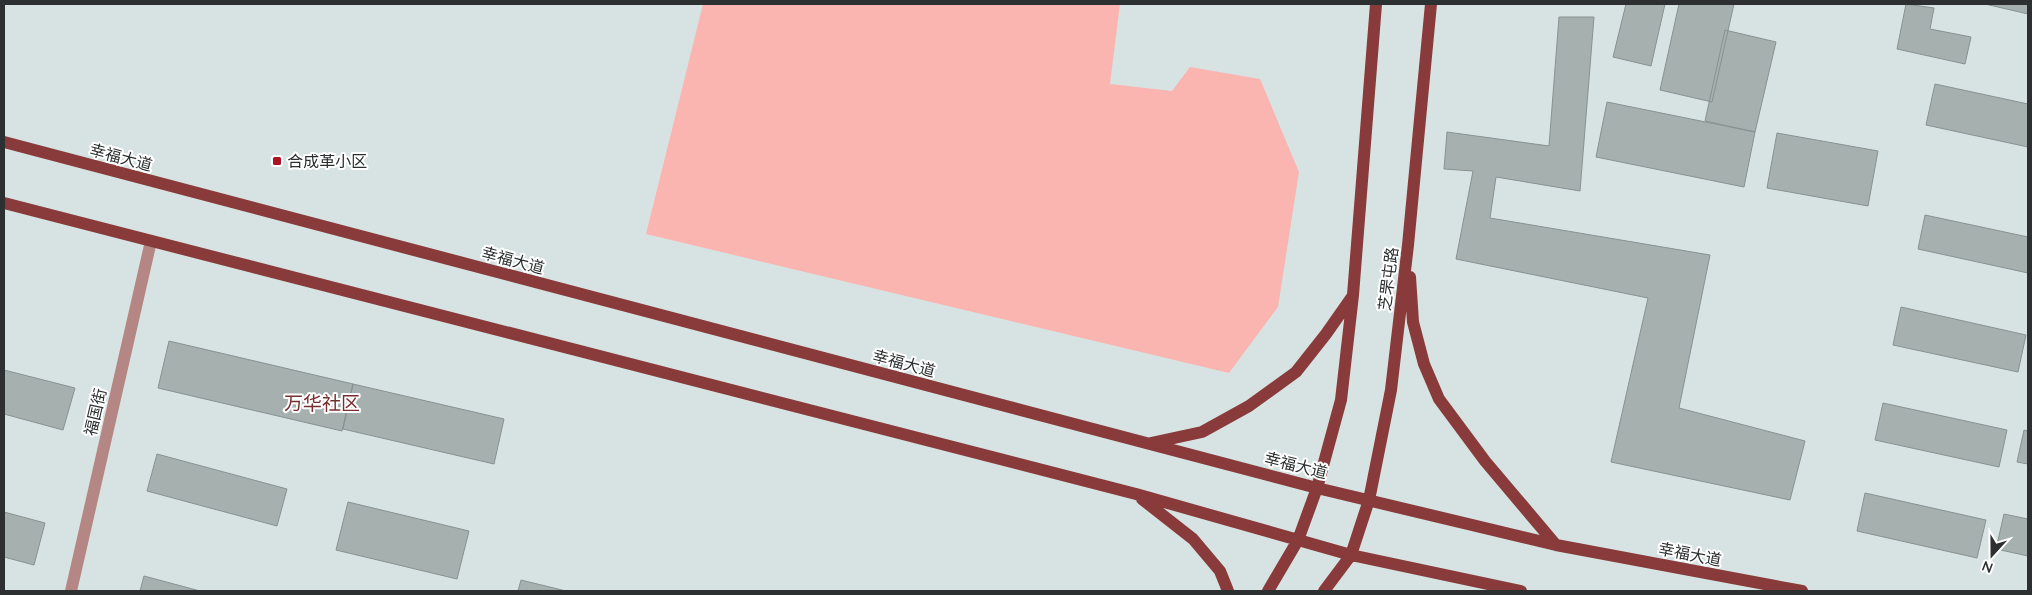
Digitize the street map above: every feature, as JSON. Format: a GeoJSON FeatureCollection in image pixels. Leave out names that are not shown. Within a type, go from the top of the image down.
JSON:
{"type":"FeatureCollection","features":[{"type":"Feature","properties":{"kind":"main road","name":"芝罘屯路"},"geometry":{"type":"LineString","coordinates":[[1268,591],[1298,540],[1317,488],[1341,400],[1353,295],[1376,4]]}},
{"type":"Feature","properties":{"kind":"main road","name":"芝罘屯路"},"geometry":{"type":"LineString","coordinates":[[1324,591],[1351,554],[1369,500],[1391,390],[1408,245],[1430,4]]}},
{"type":"Feature","properties":{"kind":"main road","name":"幸福大道"},"geometry":{"type":"LineString","coordinates":[[4,142],[1317,488],[1556,545],[1802,591]]}},
{"type":"Feature","properties":{"kind":"main road"},"geometry":{"type":"LineString","coordinates":[[4,203],[1136,494],[1351,554],[1522,591]]}},
{"type":"Feature","properties":{"kind":"main road"},"geometry":{"type":"LineString","coordinates":[[1408,245],[1413,322],[1424,364],[1439,399],[1485,461],[1556,545]]}},
{"type":"Feature","properties":{"kind":"main road"},"geometry":{"type":"LineString","coordinates":[[1147,443],[1202,432],[1265,395],[1296,372],[1326,334],[1353,295]]}},
{"type":"Feature","properties":{"kind":"main road"},"geometry":{"type":"LineString","coordinates":[[1136,494],[1193,539],[1220,570],[1228,591]]}},
{"type":"Feature","properties":{"kind":"street","name":"福国街"},"geometry":{"type":"LineString","coordinates":[[71,591],[151,241]]}},
{"type":"Feature","properties":{"kind":"shaded area"},"geometry":{"type":"Polygon","coordinates":[[[703,4],[1120,4],[1110,84],[1172,91],[1190,67],[1260,79],[1299,172],[1278,307],[1229,373],[646,234],[703,4]]]}},
{"type":"Feature","properties":{"kind":"building"},"geometry":{"type":"Polygon","coordinates":[[[1626,4],[1665,4],[1651,66],[1613,57],[1626,4]]]}},
{"type":"Feature","properties":{"kind":"building"},"geometry":{"type":"Polygon","coordinates":[[[1679,4],[1734,4],[1712,102],[1660,90],[1679,4]]]}},
{"type":"Feature","properties":{"kind":"building"},"geometry":{"type":"Polygon","coordinates":[[[1906,4],[1934,8],[1930,29],[1971,37],[1965,64],[1897,49],[1906,4]]]}},
{"type":"Feature","properties":{"kind":"building"},"geometry":{"type":"Polygon","coordinates":[[[1985,4],[2028,4],[2028,14],[1985,4]]]}},
{"type":"Feature","properties":{"kind":"building"},"geometry":{"type":"Polygon","coordinates":[[[1559,17],[1594,17],[1580,191],[1496,177],[1490,218],[1710,255],[1679,408],[1805,441],[1790,500],[1611,462],[1648,298],[1456,259],[1473,171],[1444,169],[1447,132],[1549,146],[1559,17]]]}},
{"type":"Feature","properties":{"kind":"building"},"geometry":{"type":"Polygon","coordinates":[[[1725,30],[1776,42],[1755,132],[1705,121],[1725,30]]]}},
{"type":"Feature","properties":{"kind":"building"},"geometry":{"type":"Polygon","coordinates":[[[1935,84],[2028,104],[2028,147],[1926,125],[1935,84]]]}},
{"type":"Feature","properties":{"kind":"building"},"geometry":{"type":"Polygon","coordinates":[[[1607,102],[1755,132],[1744,187],[1596,157],[1607,102]]]}},
{"type":"Feature","properties":{"kind":"building"},"geometry":{"type":"Polygon","coordinates":[[[1777,133],[1878,151],[1868,206],[1767,188],[1777,133]]]}},
{"type":"Feature","properties":{"kind":"building"},"geometry":{"type":"Polygon","coordinates":[[[1925,215],[2028,237],[2028,273],[1918,249],[1925,215]]]}},
{"type":"Feature","properties":{"kind":"building"},"geometry":{"type":"Polygon","coordinates":[[[1901,307],[2026,335],[2018,372],[1893,345],[1901,307]]]}},
{"type":"Feature","properties":{"kind":"building"},"geometry":{"type":"Polygon","coordinates":[[[169,341],[353,384],[342,431],[158,388],[169,341]]]}},
{"type":"Feature","properties":{"kind":"building"},"geometry":{"type":"Polygon","coordinates":[[[4,370],[75,388],[63,430],[4,414],[4,370]]]}},
{"type":"Feature","properties":{"kind":"building"},"geometry":{"type":"Polygon","coordinates":[[[353,384],[504,419],[494,464],[343,429],[353,384]]]}},
{"type":"Feature","properties":{"kind":"building"},"geometry":{"type":"Polygon","coordinates":[[[1883,403],[2007,430],[1999,467],[1875,440],[1883,403]]]}},
{"type":"Feature","properties":{"kind":"building"},"geometry":{"type":"Polygon","coordinates":[[[2024,430],[2028,431],[2028,464],[2017,462],[2024,430]]]}},
{"type":"Feature","properties":{"kind":"building"},"geometry":{"type":"Polygon","coordinates":[[[157,454],[287,489],[277,526],[147,491],[157,454]]]}},
{"type":"Feature","properties":{"kind":"building"},"geometry":{"type":"Polygon","coordinates":[[[1865,493],[1986,520],[1977,558],[1857,531],[1865,493]]]}},
{"type":"Feature","properties":{"kind":"building"},"geometry":{"type":"Polygon","coordinates":[[[348,502],[469,531],[457,579],[336,550],[348,502]]]}},
{"type":"Feature","properties":{"kind":"building"},"geometry":{"type":"Polygon","coordinates":[[[4,512],[45,523],[34,565],[4,557],[4,512]]]}},
{"type":"Feature","properties":{"kind":"building"},"geometry":{"type":"Polygon","coordinates":[[[2004,514],[2028,519],[2028,556],[1996,549],[2004,514]]]}},
{"type":"Feature","properties":{"kind":"building"},"geometry":{"type":"Polygon","coordinates":[[[144,576],[200,591],[140,591],[144,576]]]}},
{"type":"Feature","properties":{"kind":"building"},"geometry":{"type":"Polygon","coordinates":[[[521,580],[566,591],[518,591],[521,580]]]}},
{"type":"Feature","properties":{"kind":"place","name":"合成革小区"},"geometry":{"type":"Point","coordinates":[277,161]}},
{"type":"Feature","properties":{"kind":"district","name":"万华社区"},"geometry":{"type":"Point","coordinates":[322,403]}}]}
